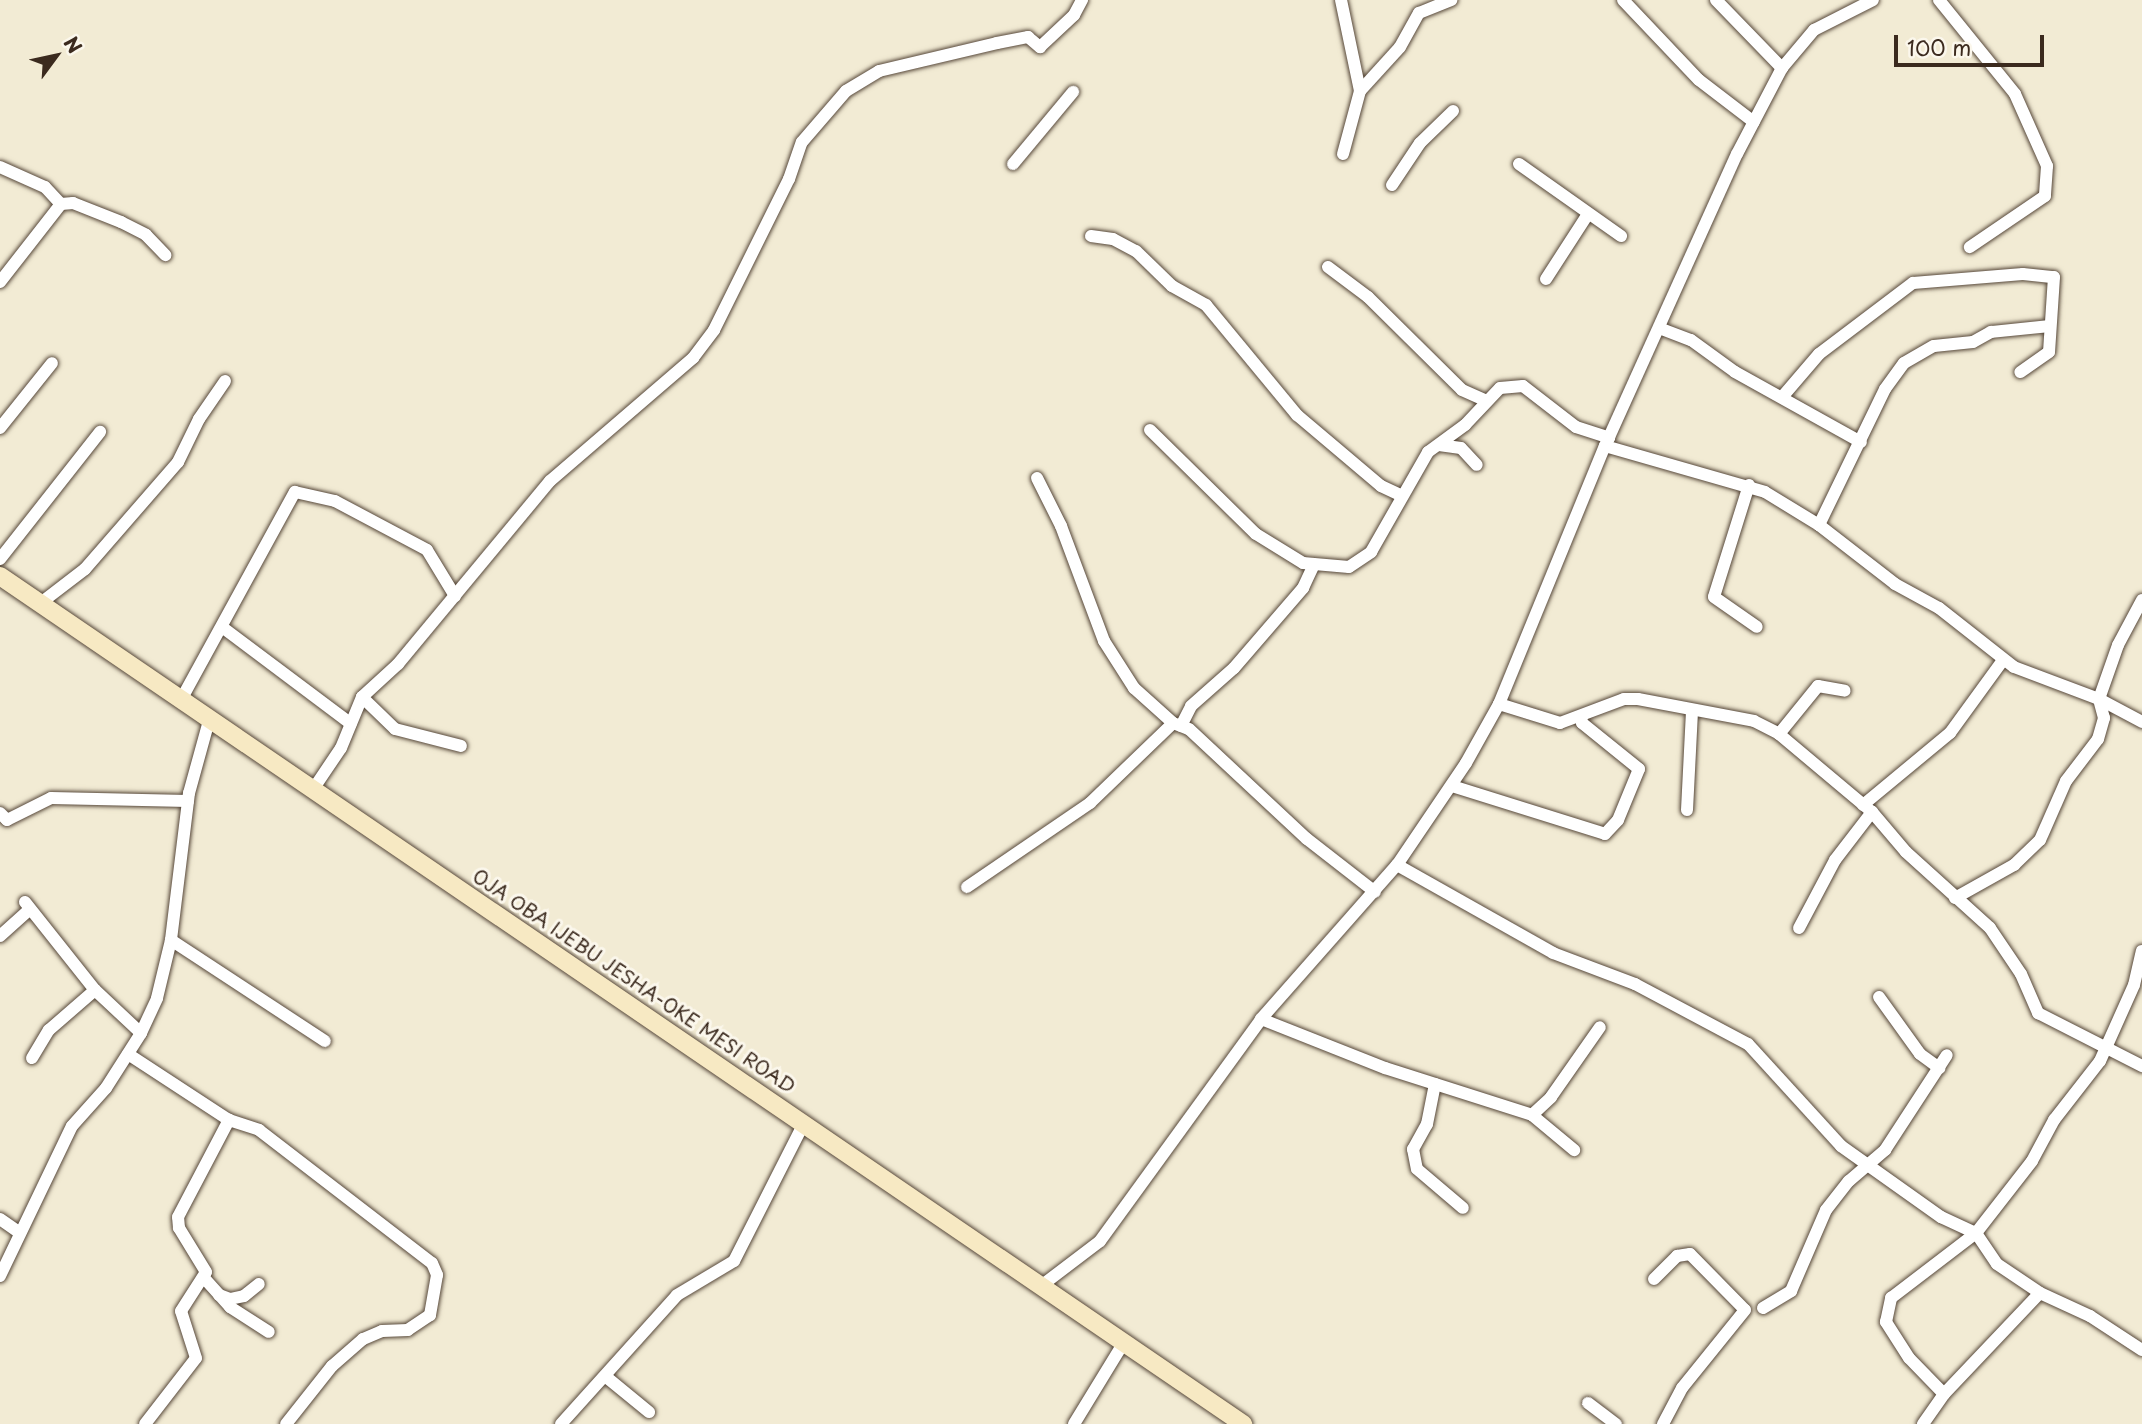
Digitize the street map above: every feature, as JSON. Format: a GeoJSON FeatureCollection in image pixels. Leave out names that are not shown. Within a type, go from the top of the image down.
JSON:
{"type":"FeatureCollection","features":[{"type":"Feature","properties":{"kind":"main road","name":"OJA OBA IJEBU JESHA-OKE MESI ROAD"},"geometry":{"type":"LineString","coordinates":[[1,577],[42,602],[1124,1342],[1233,1421]]}},
{"type":"Feature","properties":{"kind":"street"},"geometry":{"type":"LineString","coordinates":[[314,788],[341,748],[362,697],[398,664],[550,481],[693,358],[714,330],[789,179],[802,142],[846,91],[879,71],[997,43],[1028,37],[1040,47],[1074,15],[1082,0]]}},
{"type":"Feature","properties":{"kind":"street"},"geometry":{"type":"LineString","coordinates":[[1341,0],[1360,91],[1343,154]]}},
{"type":"Feature","properties":{"kind":"street"},"geometry":{"type":"LineString","coordinates":[[1360,91],[1400,47],[1419,13],[1451,0]]}},
{"type":"Feature","properties":{"kind":"street"},"geometry":{"type":"LineString","coordinates":[[1623,0],[1699,80],[1754,122]]}},
{"type":"Feature","properties":{"kind":"street"},"geometry":{"type":"LineString","coordinates":[[1716,0],[1782,68]]}},
{"type":"Feature","properties":{"kind":"street"},"geometry":{"type":"LineString","coordinates":[[1041,1286],[1100,1241],[1261,1019],[1375,892],[1451,786],[1499,704],[1607,442],[1754,122],[1782,68],[1814,30],[1873,0]]}},
{"type":"Feature","properties":{"kind":"street"},"geometry":{"type":"LineString","coordinates":[[1939,0],[1954,13],[2015,94],[2047,166],[2045,196],[1970,247]]}},
{"type":"Feature","properties":{"kind":"street"},"geometry":{"type":"LineString","coordinates":[[1013,164],[1073,92]]}},
{"type":"Feature","properties":{"kind":"street"},"geometry":{"type":"LineString","coordinates":[[1392,185],[1420,143],[1452,111]]}},
{"type":"Feature","properties":{"kind":"street"},"geometry":{"type":"LineString","coordinates":[[1519,164],[1621,236]]}},
{"type":"Feature","properties":{"kind":"street"},"geometry":{"type":"LineString","coordinates":[[0,167],[44,187],[61,204]]}},
{"type":"Feature","properties":{"kind":"street"},"geometry":{"type":"LineString","coordinates":[[0,282],[61,204],[74,203],[121,222],[146,235],[165,255]]}},
{"type":"Feature","properties":{"kind":"street"},"geometry":{"type":"LineString","coordinates":[[1546,279],[1588,215]]}},
{"type":"Feature","properties":{"kind":"street"},"geometry":{"type":"LineString","coordinates":[[1091,236],[1113,239],[1136,251],[1171,286],[1206,305],[1297,415],[1381,486],[1402,496]]}},
{"type":"Feature","properties":{"kind":"street"},"geometry":{"type":"LineString","coordinates":[[1328,267],[1368,297],[1462,390],[1484,400]]}},
{"type":"Feature","properties":{"kind":"street"},"geometry":{"type":"LineString","coordinates":[[1783,396],[1819,354],[1913,283],[2024,274],[2054,277],[2049,352],[2020,372]]}},
{"type":"Feature","properties":{"kind":"street"},"geometry":{"type":"LineString","coordinates":[[1817,526],[1885,389],[1914,355],[1934,346],[1973,342],[1991,332],[2049,326]]}},
{"type":"Feature","properties":{"kind":"street"},"geometry":{"type":"LineString","coordinates":[[1659,328],[1691,340],[1735,372],[1783,396],[1861,442]]}},
{"type":"Feature","properties":{"kind":"street"},"geometry":{"type":"LineString","coordinates":[[0,428],[52,363]]}},
{"type":"Feature","properties":{"kind":"street"},"geometry":{"type":"LineString","coordinates":[[42,602],[85,569],[178,462],[200,418],[225,382]]}},
{"type":"Feature","properties":{"kind":"street"},"geometry":{"type":"LineString","coordinates":[[1150,430],[1256,534],[1314,564],[1349,567],[1362,561],[1416,468],[1438,445],[1465,425],[1484,400],[1508,384],[1523,386],[1576,427],[1607,442],[1749,485],[1817,526],[1861,561],[1986,641],[2003,660],[2026,675],[2054,680],[2099,699],[2142,722]]}},
{"type":"Feature","properties":{"kind":"street"},"geometry":{"type":"LineString","coordinates":[[1461,448],[1465,425]]}},
{"type":"Feature","properties":{"kind":"street"},"geometry":{"type":"LineString","coordinates":[[0,559],[100,432]]}},
{"type":"Feature","properties":{"kind":"street"},"geometry":{"type":"LineString","coordinates":[[1438,445],[1461,448],[1477,465]]}},
{"type":"Feature","properties":{"kind":"street"},"geometry":{"type":"LineString","coordinates":[[1037,478],[1061,526],[1104,641],[1134,688],[1177,724],[1189,729],[1307,839],[1375,892]]}},
{"type":"Feature","properties":{"kind":"street"},"geometry":{"type":"LineString","coordinates":[[1749,485],[1714,597],[1757,627]]}},
{"type":"Feature","properties":{"kind":"street"},"geometry":{"type":"LineString","coordinates":[[182,698],[291,495],[299,492],[335,500],[426,550],[455,596]]}},
{"type":"Feature","properties":{"kind":"street"},"geometry":{"type":"LineString","coordinates":[[1817,526],[1866,573],[1930,609]]}},
{"type":"Feature","properties":{"kind":"street"},"geometry":{"type":"LineString","coordinates":[[967,887],[1090,803],[1177,724],[1191,706],[1234,668],[1303,588],[1314,564]]}},
{"type":"Feature","properties":{"kind":"street"},"geometry":{"type":"LineString","coordinates":[[1955,898],[2014,865],[2040,840],[2066,781],[2098,739],[2104,718],[2099,699],[2118,645],[2142,600]]}},
{"type":"Feature","properties":{"kind":"street"},"geometry":{"type":"LineString","coordinates":[[222,627],[351,724]]}},
{"type":"Feature","properties":{"kind":"street"},"geometry":{"type":"LineString","coordinates":[[1799,928],[1835,860],[1868,808],[1950,733],[2003,660]]}},
{"type":"Feature","properties":{"kind":"street"},"geometry":{"type":"LineString","coordinates":[[1779,734],[1818,686],[1845,691]]}},
{"type":"Feature","properties":{"kind":"street"},"geometry":{"type":"LineString","coordinates":[[362,697],[395,729],[461,746]]}},
{"type":"Feature","properties":{"kind":"street"},"geometry":{"type":"LineString","coordinates":[[1499,704],[1560,723],[1624,699],[1754,720],[1779,734],[1868,808],[1906,852],[1990,928],[2021,974],[2038,1013],[2142,1066]]}},
{"type":"Feature","properties":{"kind":"street"},"geometry":{"type":"LineString","coordinates":[[1687,810],[1692,712]]}},
{"type":"Feature","properties":{"kind":"street"},"geometry":{"type":"LineString","coordinates":[[0,1276],[72,1126],[106,1088],[141,1033],[157,998],[171,940],[188,802],[210,717]]}},
{"type":"Feature","properties":{"kind":"street"},"geometry":{"type":"LineString","coordinates":[[1451,786],[1605,834],[1618,820],[1639,769],[1583,723],[1581,717]]}},
{"type":"Feature","properties":{"kind":"street"},"geometry":{"type":"LineString","coordinates":[[0,813],[7,820],[51,798],[188,802]]}},
{"type":"Feature","properties":{"kind":"street"},"geometry":{"type":"LineString","coordinates":[[1396,865],[1553,953],[1635,984],[1748,1044],[1806,1113],[1868,1166],[1941,1217],[1976,1233],[1997,1264],[2040,1293],[2090,1316],[2142,1350]]}},
{"type":"Feature","properties":{"kind":"street"},"geometry":{"type":"LineString","coordinates":[[0,936],[28,905],[95,989],[141,1033]]}},
{"type":"Feature","properties":{"kind":"street"},"geometry":{"type":"LineString","coordinates":[[171,940],[325,1041]]}},
{"type":"Feature","properties":{"kind":"street"},"geometry":{"type":"LineString","coordinates":[[1944,1394],[1909,1358],[1886,1322],[1891,1298],[1976,1233],[2041,1148],[2054,1120],[2088,1081],[2134,985],[2142,951]]}},
{"type":"Feature","properties":{"kind":"street"},"geometry":{"type":"LineString","coordinates":[[32,1058],[49,1030],[95,989]]}},
{"type":"Feature","properties":{"kind":"street"},"geometry":{"type":"LineString","coordinates":[[1879,997],[1920,1054],[1939,1068]]}},
{"type":"Feature","properties":{"kind":"street"},"geometry":{"type":"LineString","coordinates":[[1261,1019],[1435,1084],[1532,1115],[1574,1150]]}},
{"type":"Feature","properties":{"kind":"street"},"geometry":{"type":"LineString","coordinates":[[1532,1115],[1551,1097],[1600,1027]]}},
{"type":"Feature","properties":{"kind":"street"},"geometry":{"type":"LineString","coordinates":[[128,1054],[229,1120],[259,1130],[309,1164],[432,1263],[437,1275],[430,1315],[420,1325],[363,1339],[332,1366],[286,1424]]}},
{"type":"Feature","properties":{"kind":"street"},"geometry":{"type":"LineString","coordinates":[[1763,1308],[1791,1291],[1826,1210],[1849,1181],[1885,1150],[1947,1055]]}},
{"type":"Feature","properties":{"kind":"street"},"geometry":{"type":"LineString","coordinates":[[1435,1084],[1427,1124],[1413,1149],[1417,1170],[1463,1208]]}},
{"type":"Feature","properties":{"kind":"street"},"geometry":{"type":"LineString","coordinates":[[145,1424],[196,1358],[181,1311],[205,1279],[205,1267],[179,1228],[178,1217],[229,1120]]}},
{"type":"Feature","properties":{"kind":"street"},"geometry":{"type":"LineString","coordinates":[[561,1424],[677,1295],[734,1261],[804,1123]]}},
{"type":"Feature","properties":{"kind":"street"},"geometry":{"type":"LineString","coordinates":[[0,1219],[20,1233]]}},
{"type":"Feature","properties":{"kind":"street"},"geometry":{"type":"LineString","coordinates":[[1654,1279],[1677,1256],[1690,1254],[1745,1311],[1682,1388],[1663,1424]]}},
{"type":"Feature","properties":{"kind":"street"},"geometry":{"type":"LineString","coordinates":[[205,1279],[216,1293],[270,1332]]}},
{"type":"Feature","properties":{"kind":"street"},"geometry":{"type":"LineString","coordinates":[[216,1293],[230,1299],[259,1284]]}},
{"type":"Feature","properties":{"kind":"street"},"geometry":{"type":"LineString","coordinates":[[1923,1424],[1944,1394],[2040,1293]]}},
{"type":"Feature","properties":{"kind":"street"},"geometry":{"type":"LineString","coordinates":[[1074,1424],[1124,1342]]}},
{"type":"Feature","properties":{"kind":"street"},"geometry":{"type":"LineString","coordinates":[[605,1376],[649,1412]]}},
{"type":"Feature","properties":{"kind":"street"},"geometry":{"type":"LineString","coordinates":[[1588,1403],[1616,1424]]}}]}
